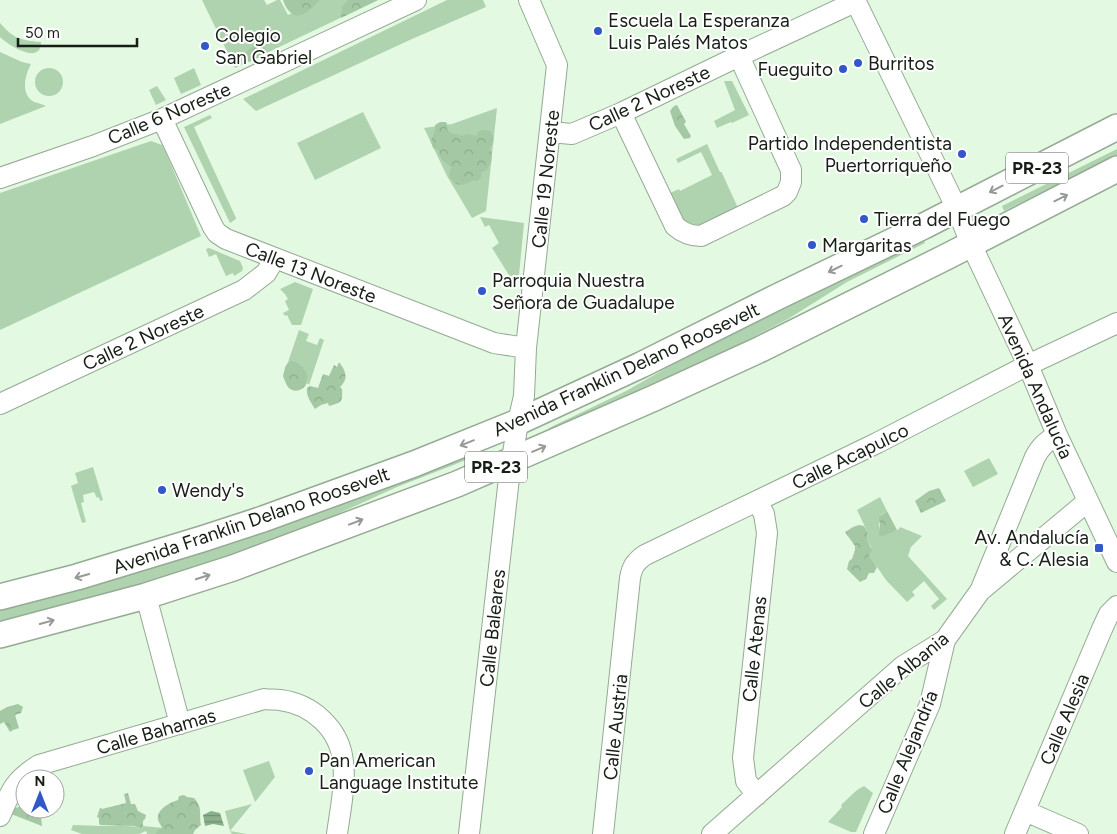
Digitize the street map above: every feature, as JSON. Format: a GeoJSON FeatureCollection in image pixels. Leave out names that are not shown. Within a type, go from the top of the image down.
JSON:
{"type":"FeatureCollection","features":[{"type":"Feature","properties":{"kind":"main road","name":"Avenida Franklin Delano Roosevelt"},"geometry":{"type":"LineString","coordinates":[[0,598],[77,577],[254,522],[405,467],[518,422],[650,361],[924,226],[1117,127]]}},
{"type":"Feature","properties":{"kind":"main road","name":"Avenida Franklin Delano Roosevelt"},"geometry":{"type":"LineString","coordinates":[[0,635],[146,596],[233,568],[457,484],[761,350],[1117,169]]}},
{"type":"Feature","properties":{"kind":"street","name":"Calle 6 Noreste"},"geometry":{"type":"LineString","coordinates":[[0,178],[162,120],[416,0]]}},
{"type":"Feature","properties":{"kind":"street","name":"Calle 19 Noreste"},"geometry":{"type":"LineString","coordinates":[[518,422],[524,396],[526,348],[557,65],[529,0]]}},
{"type":"Feature","properties":{"kind":"street","name":"Calle 2 Noreste"},"geometry":{"type":"LineString","coordinates":[[550,132],[572,134],[855,1]]}},
{"type":"Feature","properties":{"kind":"street","name":"Avenida Andalucía"},"geometry":{"type":"LineString","coordinates":[[855,1],[957,209],[971,244],[1028,365],[1057,436],[1115,554]]}},
{"type":"Feature","properties":{"kind":"street"},"geometry":{"type":"LineString","coordinates":[[620,113],[675,226],[679,230],[693,236],[701,236],[783,196],[790,188],[792,182],[791,170],[739,56]]}},
{"type":"Feature","properties":{"kind":"street","name":"Calle 13 Noreste"},"geometry":{"type":"LineString","coordinates":[[162,120],[213,227],[217,233],[226,239],[494,343],[526,348]]}},
{"type":"Feature","properties":{"kind":"street","name":"Calle 2 Noreste"},"geometry":{"type":"LineString","coordinates":[[0,404],[244,290],[266,273],[275,258]]}},
{"type":"Feature","properties":{"kind":"street","name":"Calle Acapulco"},"geometry":{"type":"LineString","coordinates":[[626,620],[632,569],[636,561],[645,555],[877,443],[1028,365],[1117,323]]}},
{"type":"Feature","properties":{"kind":"street","name":"Calle Baleares"},"geometry":{"type":"LineString","coordinates":[[469,834],[511,461],[518,422]]}},
{"type":"Feature","properties":{"kind":"street"},"geometry":{"type":"LineString","coordinates":[[980,591],[1035,456],[1046,442],[1057,436]]}},
{"type":"Feature","properties":{"kind":"street","name":"Calle Atenas"},"geometry":{"type":"LineString","coordinates":[[757,501],[764,514],[767,532],[743,758],[746,781],[758,795]]}},
{"type":"Feature","properties":{"kind":"street","name":"Calle Albania"},"geometry":{"type":"LineString","coordinates":[[712,834],[902,666],[945,640],[980,591],[1088,501]]}},
{"type":"Feature","properties":{"kind":"street"},"geometry":{"type":"LineString","coordinates":[[146,596],[180,724]]}},
{"type":"Feature","properties":{"kind":"street","name":"Calle Alesia"},"geometry":{"type":"LineString","coordinates":[[1015,834],[1102,628],[1109,614],[1117,606]]}},
{"type":"Feature","properties":{"kind":"street","name":"Calle Austria"},"geometry":{"type":"LineString","coordinates":[[603,834],[626,620]]}},
{"type":"Feature","properties":{"kind":"street","name":"Calle Alejandría"},"geometry":{"type":"LineString","coordinates":[[874,834],[930,704],[945,640]]}},
{"type":"Feature","properties":{"kind":"street","name":"Calle Bahamas"},"geometry":{"type":"LineString","coordinates":[[0,816],[10,793],[18,782],[26,773],[39,765],[264,700],[280,700],[308,709],[324,721],[338,742],[343,761],[344,776],[338,834]]}},
{"type":"Feature","properties":{"kind":"street"},"geometry":{"type":"LineString","coordinates":[[1025,811],[1078,834]]}},
{"type":"Feature","properties":{"kind":"shaded area"},"geometry":{"type":"Polygon","coordinates":[[[202,0],[264,0],[267,5],[280,0],[288,15],[320,0],[378,0],[235,68],[202,0]]]}},
{"type":"Feature","properties":{"kind":"shaded area"},"geometry":{"type":"Polygon","coordinates":[[[447,0],[483,0],[486,7],[256,111],[243,99],[447,0]]]}},
{"type":"Feature","properties":{"kind":"shaded area"},"geometry":{"type":"Polygon","coordinates":[[[0,23],[18,38],[41,42],[40,49],[30,53],[23,52],[10,45],[0,37],[0,23]]]}},
{"type":"Feature","properties":{"kind":"shaded area"},"geometry":{"type":"Polygon","coordinates":[[[0,52],[31,64],[27,73],[25,89],[30,99],[46,106],[0,124],[0,52]]]}},
{"type":"Feature","properties":{"kind":"shaded area"},"geometry":{"type":"Polygon","coordinates":[[[49,68],[59,72],[63,82],[59,92],[49,96],[39,92],[35,82],[39,72],[49,68]]]}},
{"type":"Feature","properties":{"kind":"shaded area"},"geometry":{"type":"Polygon","coordinates":[[[194,68],[201,85],[181,94],[174,78],[194,68]]]}},
{"type":"Feature","properties":{"kind":"shaded area"},"geometry":{"type":"Polygon","coordinates":[[[724,81],[732,81],[749,115],[717,128],[714,121],[735,110],[724,81]]]}},
{"type":"Feature","properties":{"kind":"shaded area"},"geometry":{"type":"Polygon","coordinates":[[[157,86],[166,100],[156,105],[149,90],[157,86]]]}},
{"type":"Feature","properties":{"kind":"shaded area"},"geometry":{"type":"Polygon","coordinates":[[[497,108],[486,211],[472,218],[447,176],[424,128],[452,124],[497,108]]]}},
{"type":"Feature","properties":{"kind":"shaded area"},"geometry":{"type":"Polygon","coordinates":[[[363,112],[381,148],[315,180],[297,143],[363,112]]]}},
{"type":"Feature","properties":{"kind":"shaded area"},"geometry":{"type":"Polygon","coordinates":[[[210,115],[212,118],[194,127],[236,218],[230,223],[184,127],[210,115]]]}},
{"type":"Feature","properties":{"kind":"shaded area"},"geometry":{"type":"Polygon","coordinates":[[[151,141],[162,145],[201,236],[0,330],[0,193],[151,141]]]}},
{"type":"Feature","properties":{"kind":"shaded area"},"geometry":{"type":"Polygon","coordinates":[[[707,144],[738,208],[699,227],[682,223],[668,194],[679,189],[680,191],[712,175],[701,152],[678,163],[676,159],[707,144]]]}},
{"type":"Feature","properties":{"kind":"shaded area"},"geometry":{"type":"Polygon","coordinates":[[[1117,149],[1117,155],[1004,211],[1002,206],[1117,149]]]}},
{"type":"Feature","properties":{"kind":"shaded area"},"geometry":{"type":"Polygon","coordinates":[[[480,217],[524,223],[519,275],[512,280],[492,248],[499,243],[489,225],[485,227],[480,217]]]}},
{"type":"Feature","properties":{"kind":"shaded area"},"geometry":{"type":"Polygon","coordinates":[[[922,236],[925,243],[847,282],[788,319],[705,362],[550,433],[549,428],[626,391],[698,350],[922,236]]]}},
{"type":"Feature","properties":{"kind":"shaded area"},"geometry":{"type":"Polygon","coordinates":[[[209,248],[240,261],[243,268],[242,271],[234,276],[233,273],[226,276],[216,254],[209,257],[206,249],[209,248]]]}},
{"type":"Feature","properties":{"kind":"shaded area"},"geometry":{"type":"Polygon","coordinates":[[[295,282],[313,289],[301,325],[292,325],[287,315],[285,316],[283,313],[289,310],[285,301],[288,299],[280,289],[295,282]]]}},
{"type":"Feature","properties":{"kind":"shaded area"},"geometry":{"type":"Polygon","coordinates":[[[299,330],[309,334],[306,341],[317,345],[320,338],[324,340],[309,385],[307,383],[308,379],[293,360],[288,362],[299,330]]]}},
{"type":"Feature","properties":{"kind":"shaded area"},"geometry":{"type":"Polygon","coordinates":[[[472,450],[474,457],[397,487],[311,526],[233,555],[94,598],[0,623],[0,608],[472,450]]]}},
{"type":"Feature","properties":{"kind":"shaded area"},"geometry":{"type":"Polygon","coordinates":[[[989,458],[998,474],[973,487],[964,471],[989,458]]]}},
{"type":"Feature","properties":{"kind":"shaded area"},"geometry":{"type":"Polygon","coordinates":[[[93,467],[103,500],[100,501],[94,492],[83,495],[84,502],[81,503],[86,522],[82,523],[71,486],[78,483],[75,473],[93,467]]]}},
{"type":"Feature","properties":{"kind":"shaded area"},"geometry":{"type":"Polygon","coordinates":[[[880,497],[887,511],[881,515],[880,530],[887,535],[900,527],[922,536],[911,547],[908,556],[947,599],[934,610],[931,606],[939,599],[924,581],[912,592],[915,595],[907,602],[886,580],[869,555],[871,547],[867,539],[867,531],[857,510],[880,497]]]}},
{"type":"Feature","properties":{"kind":"shaded area"},"geometry":{"type":"Polygon","coordinates":[[[269,761],[275,777],[255,802],[243,770],[269,761]]]}},
{"type":"Feature","properties":{"kind":"shaded area"},"geometry":{"type":"Polygon","coordinates":[[[864,786],[873,793],[856,832],[851,832],[828,822],[842,807],[841,805],[864,786]]]}},
{"type":"Feature","properties":{"kind":"shaded area"},"geometry":{"type":"Polygon","coordinates":[[[252,804],[230,831],[225,811],[252,804]]]}},
{"type":"Feature","properties":{"kind":"shaded area"},"geometry":{"type":"Polygon","coordinates":[[[211,811],[220,813],[224,826],[213,824],[205,826],[203,815],[211,811]]]}},
{"type":"Feature","properties":{"kind":"shaded area"},"geometry":{"type":"Polygon","coordinates":[[[73,825],[163,828],[155,834],[147,834],[146,831],[139,834],[82,834],[71,830],[73,825]]]}},
{"type":"Feature","properties":{"kind":"shaded area"},"geometry":{"type":"Polygon","coordinates":[[[230,831],[247,834],[232,834],[230,831]]]}},
{"type":"Feature","properties":{"kind":"green space"},"geometry":{"type":"Polygon","coordinates":[[[283,0],[320,0],[306,13],[294,15],[283,0]]]}},
{"type":"Feature","properties":{"kind":"green space"},"geometry":{"type":"Polygon","coordinates":[[[348,0],[378,0],[341,18],[342,7],[348,0]]]}},
{"type":"Feature","properties":{"kind":"green space"},"geometry":{"type":"Polygon","coordinates":[[[254,45],[263,46],[266,49],[265,55],[249,62],[244,57],[245,53],[254,45]]]}},
{"type":"Feature","properties":{"kind":"green space"},"geometry":{"type":"Polygon","coordinates":[[[677,105],[686,122],[684,124],[691,136],[690,138],[684,139],[675,126],[670,111],[677,105]]]}},
{"type":"Feature","properties":{"kind":"green space"},"geometry":{"type":"Polygon","coordinates":[[[440,122],[447,123],[447,130],[462,136],[466,134],[477,136],[478,132],[483,130],[487,130],[492,134],[493,142],[489,149],[492,153],[491,163],[486,171],[481,172],[481,178],[477,181],[474,180],[460,185],[454,183],[449,176],[451,167],[443,160],[438,150],[433,148],[431,141],[435,125],[440,122]]]}},
{"type":"Feature","properties":{"kind":"green space"},"geometry":{"type":"Polygon","coordinates":[[[292,360],[301,366],[308,379],[303,388],[298,391],[288,387],[283,376],[287,365],[292,360]]]}},
{"type":"Feature","properties":{"kind":"green space"},"geometry":{"type":"Polygon","coordinates":[[[339,362],[346,375],[345,381],[340,387],[342,389],[342,397],[340,401],[329,406],[328,403],[321,405],[315,409],[308,397],[307,388],[310,386],[318,388],[323,374],[329,376],[334,365],[337,367],[339,362]]]}},
{"type":"Feature","properties":{"kind":"green space"},"geometry":{"type":"Polygon","coordinates":[[[939,488],[946,501],[921,513],[915,501],[929,491],[939,488]]]}},
{"type":"Feature","properties":{"kind":"green space"},"geometry":{"type":"Polygon","coordinates":[[[887,511],[897,530],[880,536],[879,517],[887,511]]]}},
{"type":"Feature","properties":{"kind":"green space"},"geometry":{"type":"Polygon","coordinates":[[[859,525],[864,526],[867,531],[867,539],[872,551],[869,555],[877,567],[874,573],[869,573],[866,579],[860,582],[847,569],[855,546],[845,532],[859,525]]]}},
{"type":"Feature","properties":{"kind":"green space"},"geometry":{"type":"Polygon","coordinates":[[[18,704],[23,707],[21,713],[15,715],[19,728],[10,732],[4,722],[0,724],[0,711],[18,704]]]}},
{"type":"Feature","properties":{"kind":"green space"},"geometry":{"type":"Polygon","coordinates":[[[128,793],[131,804],[135,804],[138,811],[146,815],[143,826],[141,828],[100,825],[99,818],[97,817],[100,808],[126,803],[124,794],[128,793]]]}},
{"type":"Feature","properties":{"kind":"green space"},"geometry":{"type":"Polygon","coordinates":[[[184,795],[194,798],[197,802],[200,808],[201,825],[193,834],[155,834],[162,828],[158,820],[159,813],[168,804],[178,800],[179,796],[184,795]]]}},
{"type":"Feature","properties":{"kind":"green space"},"geometry":{"type":"Polygon","coordinates":[[[15,808],[15,816],[11,814],[15,808]]]}},
{"type":"Feature","properties":{"kind":"green space"},"geometry":{"type":"Polygon","coordinates":[[[24,819],[41,819],[42,826],[24,819]]]}},
{"type":"Feature","properties":{"kind":"place","name":"Escuela La Esperanza Luis Palés Matos"},"geometry":{"type":"Point","coordinates":[598,31]}},
{"type":"Feature","properties":{"kind":"place","name":"Colegio San Gabriel"},"geometry":{"type":"Point","coordinates":[205,46]}},
{"type":"Feature","properties":{"kind":"place","name":"Burritos"},"geometry":{"type":"Point","coordinates":[858,63]}},
{"type":"Feature","properties":{"kind":"place","name":"Fueguito"},"geometry":{"type":"Point","coordinates":[843,69]}},
{"type":"Feature","properties":{"kind":"place","name":"Partido Independentista Puertorriqueño"},"geometry":{"type":"Point","coordinates":[962,154]}},
{"type":"Feature","properties":{"kind":"place","name":"Tierra del Fuego"},"geometry":{"type":"Point","coordinates":[864,219]}},
{"type":"Feature","properties":{"kind":"place","name":"Margaritas"},"geometry":{"type":"Point","coordinates":[812,245]}},
{"type":"Feature","properties":{"kind":"place","name":"Parroquia Nuestra Señora de Guadalupe"},"geometry":{"type":"Point","coordinates":[482,291]}},
{"type":"Feature","properties":{"kind":"place","name":"Wendy's"},"geometry":{"type":"Point","coordinates":[162,490]}},
{"type":"Feature","properties":{"kind":"place","name":"Av. Andalucía & C. Alesia"},"geometry":{"type":"Point","coordinates":[1099,548]}},
{"type":"Feature","properties":{"kind":"place","name":"Pan American Language Institute"},"geometry":{"type":"Point","coordinates":[309,771]}}]}
